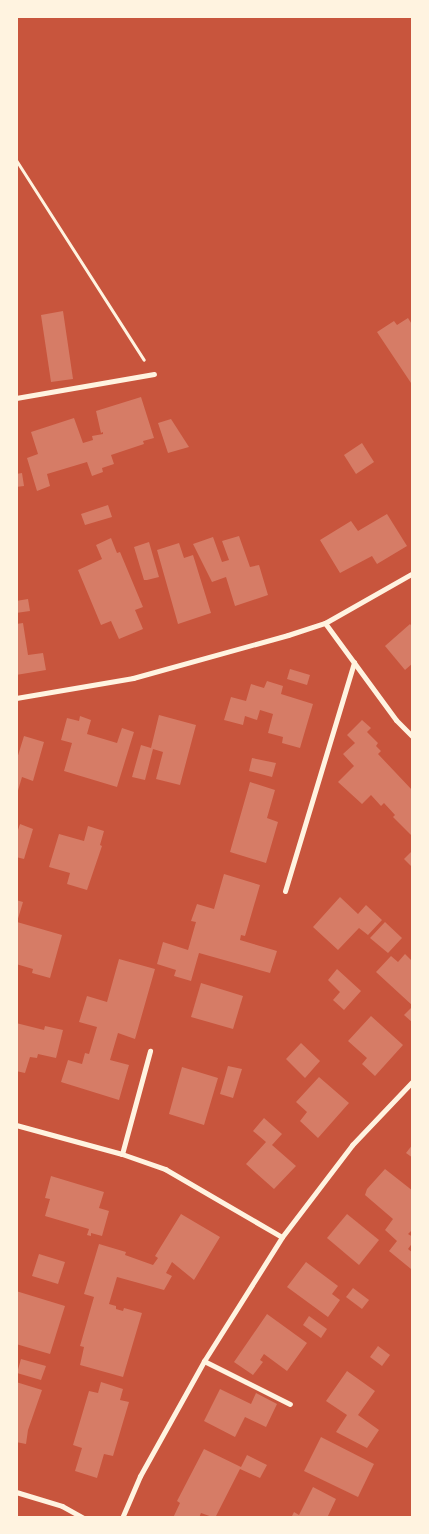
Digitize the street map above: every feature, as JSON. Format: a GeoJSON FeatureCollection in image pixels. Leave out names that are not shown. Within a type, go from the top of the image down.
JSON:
{"type":"FeatureCollection","features":[{"type":"Feature","properties":{"kind":"street"},"geometry":{"type":"LineString","coordinates":[[16,398],[154,374]]}},
{"type":"Feature","properties":{"kind":"street"},"geometry":{"type":"LineString","coordinates":[[16,698],[133,678],[326,623],[413,573]]}},
{"type":"Feature","properties":{"kind":"street"},"geometry":{"type":"LineString","coordinates":[[326,623],[396,720],[413,737]]}},
{"type":"Feature","properties":{"kind":"street"},"geometry":{"type":"LineString","coordinates":[[285,891],[354,662]]}},
{"type":"Feature","properties":{"kind":"street"},"geometry":{"type":"LineString","coordinates":[[122,1154],[150,1052]]}},
{"type":"Feature","properties":{"kind":"street"},"geometry":{"type":"LineString","coordinates":[[122,1518],[140,1476],[204,1361],[282,1237],[352,1145],[413,1081]]}},
{"type":"Feature","properties":{"kind":"street"},"geometry":{"type":"LineString","coordinates":[[16,1125],[122,1154],[165,1169],[282,1237]]}},
{"type":"Feature","properties":{"kind":"street"},"geometry":{"type":"LineString","coordinates":[[204,1361],[290,1404]]}},
{"type":"Feature","properties":{"kind":"street"},"geometry":{"type":"LineString","coordinates":[[16,1492],[62,1506],[84,1518]]}},
{"type":"Feature","properties":{"kind":"path"},"geometry":{"type":"LineString","coordinates":[[16,160],[154,374]]}},
{"type":"Feature","properties":{"kind":"building"},"geometry":{"type":"Polygon","coordinates":[[[63,311],[73,379],[51,382],[41,315],[63,311]]]}},
{"type":"Feature","properties":{"kind":"building"},"geometry":{"type":"Polygon","coordinates":[[[408,318],[413,326],[413,386],[377,332],[394,321],[397,325],[408,318]]]}},
{"type":"Feature","properties":{"kind":"building"},"geometry":{"type":"Polygon","coordinates":[[[141,397],[154,438],[143,441],[144,444],[111,455],[114,464],[102,468],[103,472],[92,476],[87,462],[47,474],[50,486],[37,491],[27,458],[38,454],[31,432],[74,418],[83,443],[93,440],[92,436],[103,434],[103,432],[101,433],[96,411],[141,397]]]}},
{"type":"Feature","properties":{"kind":"building"},"geometry":{"type":"Polygon","coordinates":[[[171,419],[189,447],[168,453],[158,423],[171,419]]]}},
{"type":"Feature","properties":{"kind":"building"},"geometry":{"type":"Polygon","coordinates":[[[362,443],[374,462],[356,474],[344,455],[362,443]]]}},
{"type":"Feature","properties":{"kind":"building"},"geometry":{"type":"Polygon","coordinates":[[[22,473],[24,486],[16,487],[16,474],[22,473]]]}},
{"type":"Feature","properties":{"kind":"building"},"geometry":{"type":"Polygon","coordinates":[[[108,505],[112,517],[85,525],[81,514],[108,505]]]}},
{"type":"Feature","properties":{"kind":"building"},"geometry":{"type":"Polygon","coordinates":[[[387,514],[407,546],[377,564],[372,556],[340,573],[320,540],[351,521],[358,531],[387,514]]]}},
{"type":"Feature","properties":{"kind":"building"},"geometry":{"type":"Polygon","coordinates":[[[239,536],[250,567],[259,565],[268,595],[235,606],[226,577],[212,582],[193,544],[213,537],[222,562],[229,560],[222,541],[239,536]]]}},
{"type":"Feature","properties":{"kind":"building"},"geometry":{"type":"Polygon","coordinates":[[[111,538],[117,553],[120,552],[143,607],[135,610],[143,629],[119,639],[111,621],[101,625],[78,570],[102,559],[96,545],[111,538]]]}},
{"type":"Feature","properties":{"kind":"building"},"geometry":{"type":"Polygon","coordinates":[[[149,542],[159,577],[144,580],[134,547],[149,542]]]}},
{"type":"Feature","properties":{"kind":"building"},"geometry":{"type":"Polygon","coordinates":[[[179,543],[184,558],[193,555],[211,613],[178,624],[157,550],[179,543]]]}},
{"type":"Feature","properties":{"kind":"building"},"geometry":{"type":"Polygon","coordinates":[[[28,599],[30,611],[16,613],[16,601],[28,599]]]}},
{"type":"Feature","properties":{"kind":"building"},"geometry":{"type":"Polygon","coordinates":[[[23,623],[28,655],[43,653],[46,670],[16,675],[16,624],[23,623]]]}},
{"type":"Feature","properties":{"kind":"building"},"geometry":{"type":"Polygon","coordinates":[[[410,624],[413,628],[413,663],[405,670],[385,646],[410,624]]]}},
{"type":"Feature","properties":{"kind":"building"},"geometry":{"type":"Polygon","coordinates":[[[290,669],[310,675],[307,685],[287,679],[290,669]]]}},
{"type":"Feature","properties":{"kind":"building"},"geometry":{"type":"Polygon","coordinates":[[[267,681],[283,686],[281,694],[313,704],[300,748],[282,743],[283,737],[268,733],[273,714],[260,710],[257,720],[245,716],[243,725],[224,720],[231,697],[246,701],[251,684],[264,688],[267,681]]]}},
{"type":"Feature","properties":{"kind":"building"},"geometry":{"type":"Polygon","coordinates":[[[159,715],[196,725],[180,785],[156,779],[163,752],[153,749],[145,780],[132,777],[141,745],[151,748],[159,715]]]}},
{"type":"Feature","properties":{"kind":"building"},"geometry":{"type":"Polygon","coordinates":[[[80,716],[91,720],[87,734],[117,743],[122,728],[134,732],[117,787],[64,771],[72,743],[61,740],[67,718],[79,721],[80,716]]]}},
{"type":"Feature","properties":{"kind":"building"},"geometry":{"type":"Polygon","coordinates":[[[362,720],[371,728],[367,732],[378,743],[376,746],[381,751],[378,754],[413,791],[413,837],[393,817],[395,815],[384,803],[381,806],[371,795],[362,804],[338,782],[354,766],[343,754],[355,743],[347,735],[362,720]]]}},
{"type":"Feature","properties":{"kind":"building"},"geometry":{"type":"Polygon","coordinates":[[[24,736],[44,742],[33,781],[22,777],[17,794],[16,762],[24,736]]]}},
{"type":"Feature","properties":{"kind":"building"},"geometry":{"type":"Polygon","coordinates":[[[252,758],[276,763],[272,777],[249,771],[252,758]]]}},
{"type":"Feature","properties":{"kind":"building"},"geometry":{"type":"Polygon","coordinates":[[[250,782],[275,790],[267,818],[278,822],[266,863],[230,852],[250,782]]]}},
{"type":"Feature","properties":{"kind":"building"},"geometry":{"type":"Polygon","coordinates":[[[20,824],[33,829],[24,859],[16,857],[16,836],[20,824]]]}},
{"type":"Feature","properties":{"kind":"building"},"geometry":{"type":"Polygon","coordinates":[[[88,826],[104,831],[100,845],[102,846],[87,890],[67,884],[70,873],[49,867],[59,834],[84,841],[88,826]]]}},
{"type":"Feature","properties":{"kind":"building"},"geometry":{"type":"Polygon","coordinates":[[[413,850],[413,868],[404,859],[413,850]]]}},
{"type":"Feature","properties":{"kind":"building"},"geometry":{"type":"Polygon","coordinates":[[[224,874],[260,885],[245,936],[241,935],[240,940],[277,951],[270,973],[199,953],[191,981],[174,976],[176,970],[157,964],[163,942],[188,950],[196,922],[191,921],[197,904],[214,909],[224,874]]]}},
{"type":"Feature","properties":{"kind":"building"},"geometry":{"type":"Polygon","coordinates":[[[340,897],[358,914],[366,905],[382,920],[368,935],[359,928],[338,950],[313,927],[340,897]]]}},
{"type":"Feature","properties":{"kind":"building"},"geometry":{"type":"Polygon","coordinates":[[[16,900],[23,902],[17,922],[62,935],[50,978],[32,973],[33,969],[16,964],[16,900]]]}},
{"type":"Feature","properties":{"kind":"building"},"geometry":{"type":"Polygon","coordinates":[[[385,922],[402,938],[388,953],[370,938],[385,922]]]}},
{"type":"Feature","properties":{"kind":"building"},"geometry":{"type":"Polygon","coordinates":[[[405,954],[413,962],[413,1006],[376,972],[391,956],[398,962],[405,954]]]}},
{"type":"Feature","properties":{"kind":"building"},"geometry":{"type":"Polygon","coordinates":[[[119,959],[155,969],[135,1039],[118,1033],[110,1060],[129,1065],[119,1100],[61,1082],[68,1060],[82,1064],[85,1053],[89,1054],[97,1027],[79,1022],[87,996],[107,1002],[119,959]]]}},
{"type":"Feature","properties":{"kind":"building"},"geometry":{"type":"Polygon","coordinates":[[[337,969],[361,991],[344,1010],[333,1000],[340,992],[328,980],[337,969]]]}},
{"type":"Feature","properties":{"kind":"building"},"geometry":{"type":"Polygon","coordinates":[[[201,983],[243,996],[233,1029],[191,1017],[201,983]]]}},
{"type":"Feature","properties":{"kind":"building"},"geometry":{"type":"Polygon","coordinates":[[[413,1006],[413,1023],[404,1015],[413,1006]]]}},
{"type":"Feature","properties":{"kind":"building"},"geometry":{"type":"Polygon","coordinates":[[[371,1016],[403,1045],[375,1076],[362,1064],[367,1058],[348,1041],[371,1016]]]}},
{"type":"Feature","properties":{"kind":"building"},"geometry":{"type":"Polygon","coordinates":[[[16,1023],[44,1030],[45,1026],[63,1030],[56,1058],[38,1054],[37,1058],[30,1057],[25,1073],[16,1071],[16,1023]]]}},
{"type":"Feature","properties":{"kind":"building"},"geometry":{"type":"Polygon","coordinates":[[[301,1043],[320,1061],[305,1078],[286,1059],[301,1043]]]}},
{"type":"Feature","properties":{"kind":"building"},"geometry":{"type":"Polygon","coordinates":[[[228,1066],[242,1069],[233,1098],[220,1094],[228,1066]]]}},
{"type":"Feature","properties":{"kind":"building"},"geometry":{"type":"Polygon","coordinates":[[[182,1067],[218,1078],[204,1125],[169,1114],[182,1067]]]}},
{"type":"Feature","properties":{"kind":"building"},"geometry":{"type":"Polygon","coordinates":[[[319,1077],[349,1103],[318,1138],[300,1121],[307,1112],[296,1102],[319,1077]]]}},
{"type":"Feature","properties":{"kind":"building"},"geometry":{"type":"Polygon","coordinates":[[[264,1118],[282,1134],[272,1145],[296,1166],[274,1189],[246,1164],[266,1142],[253,1131],[264,1118]]]}},
{"type":"Feature","properties":{"kind":"building"},"geometry":{"type":"Polygon","coordinates":[[[413,1144],[413,1158],[406,1153],[413,1144]]]}},
{"type":"Feature","properties":{"kind":"building"},"geometry":{"type":"Polygon","coordinates":[[[385,1169],[413,1191],[413,1229],[408,1234],[413,1237],[413,1242],[408,1249],[413,1253],[411,1269],[389,1251],[397,1241],[385,1230],[393,1219],[365,1195],[367,1189],[385,1169]]]}},
{"type":"Feature","properties":{"kind":"building"},"geometry":{"type":"Polygon","coordinates":[[[51,1176],[104,1192],[99,1208],[109,1211],[102,1236],[91,1233],[91,1236],[87,1235],[89,1229],[45,1216],[50,1199],[45,1198],[51,1176]]]}},
{"type":"Feature","properties":{"kind":"building"},"geometry":{"type":"Polygon","coordinates":[[[181,1214],[220,1237],[194,1280],[172,1262],[166,1273],[172,1276],[164,1290],[117,1277],[109,1304],[123,1311],[124,1308],[142,1313],[123,1377],[80,1365],[84,1347],[80,1346],[94,1297],[84,1294],[99,1244],[126,1252],[125,1255],[153,1265],[158,1258],[155,1256],[181,1214]]]}},
{"type":"Feature","properties":{"kind":"building"},"geometry":{"type":"Polygon","coordinates":[[[347,1214],[379,1240],[359,1265],[327,1238],[347,1214]]]}},
{"type":"Feature","properties":{"kind":"building"},"geometry":{"type":"Polygon","coordinates":[[[39,1254],[65,1262],[58,1284],[32,1276],[39,1254]]]}},
{"type":"Feature","properties":{"kind":"building"},"geometry":{"type":"Polygon","coordinates":[[[306,1262],[338,1286],[332,1294],[340,1300],[328,1317],[287,1287],[306,1262]]]}},
{"type":"Feature","properties":{"kind":"building"},"geometry":{"type":"Polygon","coordinates":[[[353,1288],[369,1300],[362,1309],[346,1297],[353,1288]]]}},
{"type":"Feature","properties":{"kind":"building"},"geometry":{"type":"Polygon","coordinates":[[[16,1291],[65,1306],[50,1354],[16,1344],[16,1291]]]}},
{"type":"Feature","properties":{"kind":"building"},"geometry":{"type":"Polygon","coordinates":[[[267,1314],[307,1343],[287,1371],[264,1354],[260,1360],[263,1362],[253,1375],[234,1362],[267,1314]]]}},
{"type":"Feature","properties":{"kind":"building"},"geometry":{"type":"Polygon","coordinates":[[[309,1316],[327,1329],[321,1338],[303,1325],[309,1316]]]}},
{"type":"Feature","properties":{"kind":"building"},"geometry":{"type":"Polygon","coordinates":[[[378,1346],[390,1355],[382,1366],[370,1357],[378,1346]]]}},
{"type":"Feature","properties":{"kind":"building"},"geometry":{"type":"Polygon","coordinates":[[[21,1359],[46,1366],[41,1380],[17,1373],[21,1359]]]}},
{"type":"Feature","properties":{"kind":"building"},"geometry":{"type":"Polygon","coordinates":[[[347,1371],[375,1391],[358,1415],[379,1430],[367,1448],[336,1432],[347,1415],[326,1401],[347,1371]]]}},
{"type":"Feature","properties":{"kind":"building"},"geometry":{"type":"Polygon","coordinates":[[[16,1382],[42,1390],[28,1430],[26,1444],[16,1442],[16,1382]]]}},
{"type":"Feature","properties":{"kind":"building"},"geometry":{"type":"Polygon","coordinates":[[[101,1382],[123,1389],[120,1400],[129,1402],[113,1456],[104,1454],[97,1478],[75,1471],[82,1448],[73,1445],[89,1391],[98,1393],[101,1382]]]}},
{"type":"Feature","properties":{"kind":"building"},"geometry":{"type":"Polygon","coordinates":[[[220,1389],[251,1404],[256,1393],[277,1404],[266,1427],[245,1417],[235,1437],[204,1421],[220,1389]]]}},
{"type":"Feature","properties":{"kind":"building"},"geometry":{"type":"Polygon","coordinates":[[[321,1437],[374,1464],[358,1497],[304,1471],[321,1437]]]}},
{"type":"Feature","properties":{"kind":"building"},"geometry":{"type":"Polygon","coordinates":[[[204,1449],[241,1467],[247,1455],[267,1465],[260,1478],[240,1469],[215,1518],[201,1513],[199,1518],[173,1518],[180,1503],[177,1501],[204,1449]]]}},
{"type":"Feature","properties":{"kind":"building"},"geometry":{"type":"Polygon","coordinates":[[[313,1487],[336,1499],[327,1518],[291,1518],[294,1512],[299,1515],[313,1487]]]}}]}
